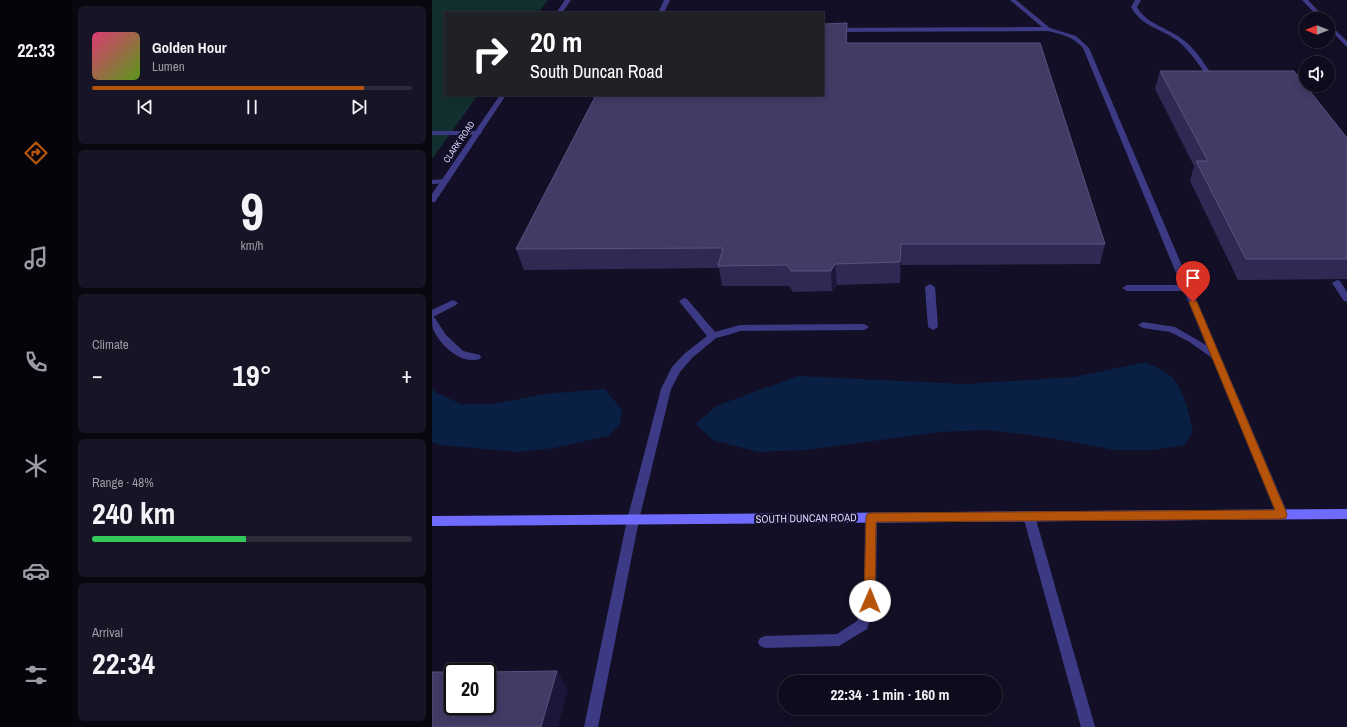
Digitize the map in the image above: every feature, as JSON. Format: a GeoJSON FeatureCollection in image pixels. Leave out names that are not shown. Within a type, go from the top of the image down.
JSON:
{"type":"FeatureCollection","features":[{"type":"Feature","properties":{"kind":"main road","name":"SOUTH DUNCAN ROAD"},"geometry":{"type":"LineString","coordinates":[[432,521],[1347,514]]}},
{"type":"Feature","properties":{"kind":"street"},"geometry":{"type":"LineString","coordinates":[[560,12],[568,0]]}},
{"type":"Feature","properties":{"kind":"street"},"geometry":{"type":"LineString","coordinates":[[661,12],[667,0]]}},
{"type":"Feature","properties":{"kind":"street"},"geometry":{"type":"LineString","coordinates":[[1012,0],[1048,29]]}},
{"type":"Feature","properties":{"kind":"street"},"geometry":{"type":"LineString","coordinates":[[1138,0],[1134,7],[1137,15],[1144,22],[1179,39],[1194,53],[1210,76]]}},
{"type":"Feature","properties":{"kind":"street"},"geometry":{"type":"LineString","coordinates":[[1305,0],[1316,12]]}},
{"type":"Feature","properties":{"kind":"street"},"geometry":{"type":"LineString","coordinates":[[824,30],[1048,29],[1070,36],[1082,42],[1086,48],[1282,514]]}},
{"type":"Feature","properties":{"kind":"street"},"geometry":{"type":"LineString","coordinates":[[1335,32],[1347,45]]}},
{"type":"Feature","properties":{"kind":"street","name":"CLARK ROAD"},"geometry":{"type":"LineString","coordinates":[[432,200],[502,96]]}},
{"type":"Feature","properties":{"kind":"street"},"geometry":{"type":"LineString","coordinates":[[432,133],[478,132]]}},
{"type":"Feature","properties":{"kind":"street"},"geometry":{"type":"LineString","coordinates":[[432,182],[445,182]]}},
{"type":"Feature","properties":{"kind":"street"},"geometry":{"type":"LineString","coordinates":[[1337,283],[1347,299]]}},
{"type":"Feature","properties":{"kind":"street"},"geometry":{"type":"LineString","coordinates":[[930,287],[934,327]]}},
{"type":"Feature","properties":{"kind":"street"},"geometry":{"type":"LineString","coordinates":[[1127,288],[1187,288]]}},
{"type":"Feature","properties":{"kind":"street"},"geometry":{"type":"LineString","coordinates":[[684,301],[713,336]]}},
{"type":"Feature","properties":{"kind":"street"},"geometry":{"type":"LineString","coordinates":[[432,314],[453,303]]}},
{"type":"Feature","properties":{"kind":"street"},"geometry":{"type":"LineString","coordinates":[[432,320],[443,337],[460,354],[476,357]]}},
{"type":"Feature","properties":{"kind":"street"},"geometry":{"type":"LineString","coordinates":[[1143,325],[1172,329],[1191,339],[1216,356]]}},
{"type":"Feature","properties":{"kind":"street"},"geometry":{"type":"LineString","coordinates":[[591,727],[633,520],[666,390],[676,370],[688,356],[713,336],[740,328],[864,327]]}},
{"type":"Feature","properties":{"kind":"street"},"geometry":{"type":"LineString","coordinates":[[1029,516],[1088,727]]}},
{"type":"Feature","properties":{"kind":"street"},"geometry":{"type":"LineString","coordinates":[[765,642],[839,640],[862,625],[870,601],[871,518]]}},
{"type":"Feature","properties":{"kind":"green space"},"geometry":{"type":"Polygon","coordinates":[[[432,0],[548,0],[539,12],[444,12],[444,96],[477,96],[432,159],[432,0]]]}},
{"type":"Feature","properties":{"kind":"water"},"geometry":{"type":"Polygon","coordinates":[[[1146,362],[1168,374],[1178,385],[1187,408],[1193,430],[1185,445],[1154,450],[1115,450],[1039,436],[987,430],[941,432],[805,450],[758,452],[713,440],[696,424],[716,406],[798,376],[965,384],[1074,377],[1146,362]]]}},
{"type":"Feature","properties":{"kind":"water"},"geometry":{"type":"Polygon","coordinates":[[[432,389],[435,392],[461,404],[494,404],[545,394],[605,389],[622,410],[620,424],[608,436],[554,448],[518,452],[441,445],[432,442],[432,389]]]}},
{"type":"Feature","properties":{"kind":"building"},"geometry":{"type":"Polygon","coordinates":[[[847,23],[846,43],[1040,43],[1105,244],[901,244],[900,262],[835,264],[831,271],[791,271],[787,265],[718,266],[723,248],[516,249],[595,96],[824,96],[824,24],[847,23]]]}},
{"type":"Feature","properties":{"kind":"building"},"geometry":{"type":"Polygon","coordinates":[[[1160,71],[1294,71],[1299,77],[1299,92],[1311,92],[1347,138],[1347,259],[1246,259],[1196,161],[1208,161],[1160,71]]]}},
{"type":"Feature","properties":{"kind":"building"},"geometry":{"type":"Polygon","coordinates":[[[557,671],[541,727],[432,727],[432,672],[444,672],[444,715],[496,715],[496,672],[557,671]]]}},
{"type":"Feature","properties":{"kind":"route"},"geometry":{"type":"LineString","coordinates":[[870,601],[871,518],[1282,514],[1193,302]]}}]}
